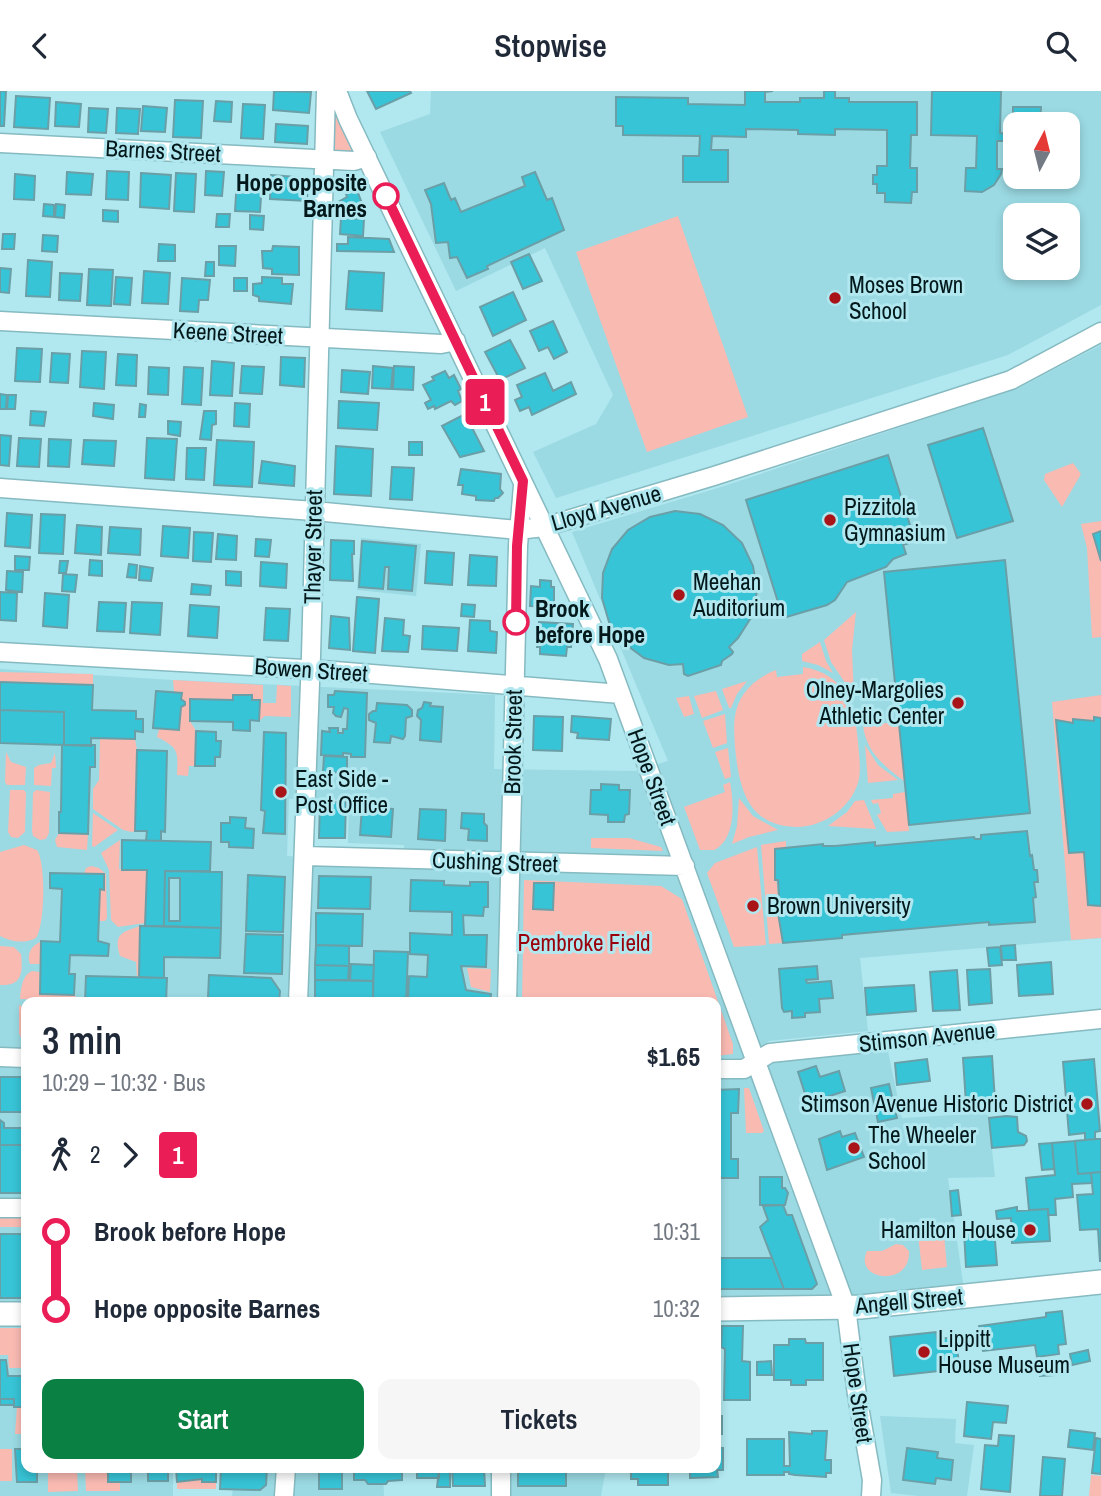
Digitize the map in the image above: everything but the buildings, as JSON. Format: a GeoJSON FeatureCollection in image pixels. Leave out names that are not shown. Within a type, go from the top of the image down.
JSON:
{"type":"FeatureCollection","features":[{"type":"Feature","properties":{"kind":"main road","name":"Angell Street"},"geometry":{"type":"LineString","coordinates":[[721,1309],[846,1307],[1101,1282]]}},
{"type":"Feature","properties":{"kind":"main road"},"geometry":{"type":"LineString","coordinates":[[0,1314],[21,1314]]}},
{"type":"Feature","properties":{"kind":"street","name":"Thayer Street"},"geometry":{"type":"LineString","coordinates":[[298,997],[326,91]]}},
{"type":"Feature","properties":{"kind":"street","name":"Hope Street"},"geometry":{"type":"LineString","coordinates":[[337,91],[608,659],[846,1307],[858,1403],[872,1480],[871,1496]]}},
{"type":"Feature","properties":{"kind":"street","name":"Barnes Street"},"geometry":{"type":"LineString","coordinates":[[0,143],[354,161],[367,157]]}},
{"type":"Feature","properties":{"kind":"street","name":"Keene Street"},"geometry":{"type":"LineString","coordinates":[[0,321],[441,344],[456,341]]}},
{"type":"Feature","properties":{"kind":"street","name":"Lloyd Avenue"},"geometry":{"type":"LineString","coordinates":[[0,488],[314,511],[518,530],[544,527],[714,476],[1011,380],[1101,332]]}},
{"type":"Feature","properties":{"kind":"street","name":"Brook Street"},"geometry":{"type":"LineString","coordinates":[[507,997],[518,530],[523,481]]}},
{"type":"Feature","properties":{"kind":"street","name":"Bowen Street"},"geometry":{"type":"LineString","coordinates":[[0,652],[310,670],[621,694]]}},
{"type":"Feature","properties":{"kind":"street","name":"Cushing Street"},"geometry":{"type":"LineString","coordinates":[[304,856],[685,866]]}},
{"type":"Feature","properties":{"kind":"street","name":"Stimson Avenue"},"geometry":{"type":"LineString","coordinates":[[721,1069],[744,1069],[770,1053],[1101,1019]]}},
{"type":"Feature","properties":{"kind":"street"},"geometry":{"type":"LineString","coordinates":[[0,1057],[21,1058]]}},
{"type":"Feature","properties":{"kind":"street"},"geometry":{"type":"LineString","coordinates":[[0,1208],[21,1208]]}},
{"type":"Feature","properties":{"kind":"street"},"geometry":{"type":"LineString","coordinates":[[284,1496],[286,1473]]}},
{"type":"Feature","properties":{"kind":"street"},"geometry":{"type":"LineString","coordinates":[[501,1473],[501,1496]]}},
{"type":"Feature","properties":{"kind":"shaded area","name":"Moses Brown School"},"geometry":{"type":"Polygon","coordinates":[[[431,91],[1101,91],[1101,305],[1008,355],[556,498],[533,452],[596,424],[613,395],[545,248],[456,291],[380,132],[430,114],[431,91]]]}},
{"type":"Feature","properties":{"kind":"shaded area","name":"Brown University"},"geometry":{"type":"Polygon","coordinates":[[[1101,345],[1101,938],[860,958],[868,1031],[769,1041],[745,1059],[721,1058],[721,997],[21,997],[21,1473],[173,1473],[173,1496],[0,1496],[0,669],[495,695],[494,769],[635,771],[668,761],[572,532],[724,486],[1021,387],[1101,345]],[[289,799],[287,856],[405,863],[404,845],[348,843],[349,800],[289,799]]]}},
{"type":"Feature","properties":{"kind":"shaded area"},"geometry":{"type":"Polygon","coordinates":[[[361,538],[421,544],[416,596],[357,590],[361,538]]]}},
{"type":"Feature","properties":{"kind":"shaded area","name":"The Wheeler School"},"geometry":{"type":"Polygon","coordinates":[[[886,1042],[902,1118],[988,1113],[995,1177],[948,1178],[965,1296],[721,1309],[721,1068],[886,1042]]]}},
{"type":"Feature","properties":{"kind":"shaded area"},"geometry":{"type":"Polygon","coordinates":[[[880,1416],[956,1419],[955,1443],[974,1445],[967,1496],[891,1493],[880,1416]]]}},
{"type":"Feature","properties":{"kind":"shaded area"},"geometry":{"type":"Polygon","coordinates":[[[234,1473],[383,1473],[384,1496],[232,1496],[234,1473]]]}},
{"type":"Feature","properties":{"kind":"shaded area"},"geometry":{"type":"Polygon","coordinates":[[[501,1473],[605,1473],[601,1496],[501,1496],[501,1473]]]}},
{"type":"Feature","properties":{"kind":"green space"},"geometry":{"type":"Polygon","coordinates":[[[334,113],[351,146],[352,153],[333,153],[334,113]]]}},
{"type":"Feature","properties":{"kind":"green space"},"geometry":{"type":"Polygon","coordinates":[[[678,216],[748,417],[647,452],[576,252],[678,216]]]}},
{"type":"Feature","properties":{"kind":"green space"},"geometry":{"type":"Polygon","coordinates":[[[1073,463],[1081,474],[1062,507],[1044,480],[1045,474],[1073,463]]]}},
{"type":"Feature","properties":{"kind":"green space"},"geometry":{"type":"Polygon","coordinates":[[[1101,521],[1101,531],[1093,534],[1101,561],[1101,637],[1092,638],[1087,548],[1081,524],[1101,521]]]}},
{"type":"Feature","properties":{"kind":"green space"},"geometry":{"type":"Polygon","coordinates":[[[856,612],[852,650],[854,696],[831,662],[824,640],[856,612]]]}},
{"type":"Feature","properties":{"kind":"green space"},"geometry":{"type":"Polygon","coordinates":[[[820,642],[833,673],[802,661],[802,654],[820,642]]]}},
{"type":"Feature","properties":{"kind":"green space"},"geometry":{"type":"Polygon","coordinates":[[[803,667],[829,676],[845,693],[854,716],[860,770],[856,789],[844,806],[827,819],[796,827],[766,820],[749,802],[739,776],[734,727],[739,701],[754,683],[776,670],[777,677],[803,674],[803,667]]]}},
{"type":"Feature","properties":{"kind":"green space"},"geometry":{"type":"Polygon","coordinates":[[[0,672],[93,674],[93,685],[0,682],[0,672]]]}},
{"type":"Feature","properties":{"kind":"green space"},"geometry":{"type":"Polygon","coordinates":[[[173,680],[263,685],[263,703],[276,703],[277,685],[291,686],[291,717],[265,716],[259,721],[260,701],[252,700],[251,695],[233,695],[233,700],[190,699],[190,721],[196,731],[195,766],[189,766],[188,776],[177,775],[176,751],[157,737],[159,729],[179,730],[181,707],[185,702],[181,699],[181,693],[174,692],[173,680]]]}},
{"type":"Feature","properties":{"kind":"green space"},"geometry":{"type":"Polygon","coordinates":[[[747,681],[731,708],[729,708],[722,689],[747,681]]]}},
{"type":"Feature","properties":{"kind":"green space"},"geometry":{"type":"Polygon","coordinates":[[[716,691],[723,710],[702,718],[694,696],[716,691]]]}},
{"type":"Feature","properties":{"kind":"green space"},"geometry":{"type":"Polygon","coordinates":[[[1101,695],[1101,938],[1071,940],[1052,702],[1101,695]]]}},
{"type":"Feature","properties":{"kind":"green space"},"geometry":{"type":"Polygon","coordinates":[[[689,696],[694,714],[684,717],[676,698],[689,696]]]}},
{"type":"Feature","properties":{"kind":"green space"},"geometry":{"type":"Polygon","coordinates":[[[725,714],[727,743],[713,748],[703,721],[725,714]]]}},
{"type":"Feature","properties":{"kind":"green space"},"geometry":{"type":"Polygon","coordinates":[[[899,722],[904,781],[872,751],[863,725],[899,722]]]}},
{"type":"Feature","properties":{"kind":"green space"},"geometry":{"type":"Polygon","coordinates":[[[100,738],[135,739],[135,831],[123,830],[93,809],[93,789],[99,780],[100,738]]]}},
{"type":"Feature","properties":{"kind":"green space"},"geometry":{"type":"Polygon","coordinates":[[[865,745],[878,765],[898,780],[868,783],[865,745]]]}},
{"type":"Feature","properties":{"kind":"green space"},"geometry":{"type":"Polygon","coordinates":[[[728,748],[731,777],[725,779],[715,752],[728,748]]]}},
{"type":"Feature","properties":{"kind":"green space"},"geometry":{"type":"Polygon","coordinates":[[[6,752],[11,762],[26,767],[25,785],[7,785],[5,782],[6,752]]]}},
{"type":"Feature","properties":{"kind":"green space"},"geometry":{"type":"Polygon","coordinates":[[[55,753],[56,768],[52,768],[51,786],[34,785],[34,768],[51,763],[55,753]]]}},
{"type":"Feature","properties":{"kind":"green space"},"geometry":{"type":"Polygon","coordinates":[[[730,782],[730,829],[721,845],[714,850],[700,850],[684,807],[725,792],[723,785],[730,782]]]}},
{"type":"Feature","properties":{"kind":"green space"},"geometry":{"type":"Polygon","coordinates":[[[10,790],[24,790],[26,793],[25,832],[18,838],[11,837],[8,832],[10,790]]]}},
{"type":"Feature","properties":{"kind":"green space"},"geometry":{"type":"Polygon","coordinates":[[[36,790],[50,792],[49,833],[46,839],[40,840],[33,836],[32,831],[33,793],[36,790]]]}},
{"type":"Feature","properties":{"kind":"green space"},"geometry":{"type":"Polygon","coordinates":[[[905,792],[909,831],[887,832],[877,815],[881,813],[878,803],[873,804],[871,800],[893,798],[893,794],[905,792]]]}},
{"type":"Feature","properties":{"kind":"green space"},"geometry":{"type":"Polygon","coordinates":[[[739,798],[753,816],[778,830],[732,844],[737,826],[739,798]]]}},
{"type":"Feature","properties":{"kind":"green space"},"geometry":{"type":"Polygon","coordinates":[[[864,800],[876,829],[828,826],[847,812],[855,801],[864,800]]]}},
{"type":"Feature","properties":{"kind":"green space"},"geometry":{"type":"Polygon","coordinates":[[[93,813],[118,830],[94,847],[92,846],[93,813]]]}},
{"type":"Feature","properties":{"kind":"green space"},"geometry":{"type":"Polygon","coordinates":[[[59,833],[88,834],[87,850],[57,847],[55,840],[59,833]]]}},
{"type":"Feature","properties":{"kind":"green space"},"geometry":{"type":"Polygon","coordinates":[[[591,838],[629,838],[661,847],[663,851],[591,848],[591,838]]]}},
{"type":"Feature","properties":{"kind":"green space"},"geometry":{"type":"Polygon","coordinates":[[[120,840],[119,869],[147,870],[145,923],[118,927],[111,920],[109,870],[101,853],[120,840]]]}},
{"type":"Feature","properties":{"kind":"green space"},"geometry":{"type":"Polygon","coordinates":[[[786,841],[786,848],[775,849],[774,857],[783,943],[769,944],[761,845],[786,841]]]}},
{"type":"Feature","properties":{"kind":"green space"},"geometry":{"type":"Polygon","coordinates":[[[24,845],[37,850],[40,857],[43,908],[36,938],[18,941],[0,936],[0,852],[24,845]]]}},
{"type":"Feature","properties":{"kind":"green space"},"geometry":{"type":"Polygon","coordinates":[[[757,847],[766,945],[734,947],[707,873],[715,863],[757,847]]]}},
{"type":"Feature","properties":{"kind":"green space"},"geometry":{"type":"Polygon","coordinates":[[[91,866],[106,874],[105,921],[99,921],[100,889],[104,889],[104,875],[84,874],[86,868],[91,866]]]}},
{"type":"Feature","properties":{"kind":"green space","name":"Pembroke Field"},"geometry":{"type":"Polygon","coordinates":[[[524,880],[661,886],[682,899],[716,997],[522,997],[524,880]]]}},
{"type":"Feature","properties":{"kind":"green space"},"geometry":{"type":"Polygon","coordinates":[[[140,926],[137,977],[136,962],[120,956],[118,943],[124,932],[140,926]]]}},
{"type":"Feature","properties":{"kind":"green space"},"geometry":{"type":"Polygon","coordinates":[[[41,942],[40,964],[30,964],[31,950],[41,942]]]}},
{"type":"Feature","properties":{"kind":"green space"},"geometry":{"type":"Polygon","coordinates":[[[0,946],[14,947],[21,954],[20,977],[7,985],[0,985],[0,946]]]}},
{"type":"Feature","properties":{"kind":"green space"},"geometry":{"type":"Polygon","coordinates":[[[467,968],[491,969],[490,992],[471,987],[467,968]]]}},
{"type":"Feature","properties":{"kind":"green space"},"geometry":{"type":"Polygon","coordinates":[[[40,972],[39,994],[74,995],[75,992],[76,997],[20,999],[21,988],[28,973],[40,972]]]}},
{"type":"Feature","properties":{"kind":"green space"},"geometry":{"type":"Polygon","coordinates":[[[19,1005],[21,1038],[19,1033],[19,1005]]]}},
{"type":"Feature","properties":{"kind":"green space","name":"Pembroke Field"},"geometry":{"type":"Polygon","coordinates":[[[721,1010],[733,1044],[733,1054],[721,1055],[721,1010]]]}},
{"type":"Feature","properties":{"kind":"green space"},"geometry":{"type":"Polygon","coordinates":[[[744,1088],[749,1088],[764,1131],[762,1133],[746,1133],[744,1088]]]}},
{"type":"Feature","properties":{"kind":"green space"},"geometry":{"type":"Polygon","coordinates":[[[21,1214],[21,1227],[0,1227],[0,1215],[21,1214]]]}},
{"type":"Feature","properties":{"kind":"green space"},"geometry":{"type":"Polygon","coordinates":[[[943,1224],[947,1267],[922,1270],[917,1226],[943,1224]]]}},
{"type":"Feature","properties":{"kind":"green space"},"geometry":{"type":"Polygon","coordinates":[[[896,1244],[903,1245],[909,1251],[907,1263],[901,1271],[884,1276],[868,1269],[865,1261],[867,1251],[882,1251],[896,1244]]]}},
{"type":"Feature","properties":{"kind":"green space"},"geometry":{"type":"Polygon","coordinates":[[[0,1328],[21,1328],[21,1368],[9,1368],[8,1355],[0,1355],[0,1328]]]}},
{"type":"Feature","properties":{"kind":"green space"},"geometry":{"type":"Polygon","coordinates":[[[17,1407],[21,1407],[21,1434],[15,1434],[17,1407]]]}},
{"type":"Feature","properties":{"kind":"green space"},"geometry":{"type":"Polygon","coordinates":[[[0,1449],[12,1449],[12,1481],[0,1481],[0,1449]]]}},
{"type":"Feature","properties":{"kind":"green space"},"geometry":{"type":"Polygon","coordinates":[[[48,1473],[77,1473],[78,1491],[48,1492],[48,1473]]]}},
{"type":"Feature","properties":{"kind":"green space"},"geometry":{"type":"Polygon","coordinates":[[[85,1473],[108,1473],[108,1482],[120,1482],[120,1491],[86,1491],[85,1473]]]}},
{"type":"Feature","properties":{"kind":"green space"},"geometry":{"type":"Polygon","coordinates":[[[1091,1475],[1101,1476],[1101,1496],[1089,1496],[1091,1475]]]}},
{"type":"Feature","properties":{"kind":"green space"},"geometry":{"type":"Polygon","coordinates":[[[188,1479],[216,1482],[216,1489],[177,1489],[177,1482],[188,1482],[188,1479]]]}},
{"type":"Feature","properties":{"kind":"bus line","name":"1"},"geometry":{"type":"LineString","coordinates":[[386,196],[523,481],[517,546],[516,622]]}},
{"type":"Feature","properties":{"kind":"place","name":"Hope opposite Barnes"},"geometry":{"type":"Point","coordinates":[386,196]}},
{"type":"Feature","properties":{"kind":"place","name":"Moses Brown School"},"geometry":{"type":"Point","coordinates":[835,298]}},
{"type":"Feature","properties":{"kind":"place","name":"Pizzitola Gymnasium"},"geometry":{"type":"Point","coordinates":[830,520]}},
{"type":"Feature","properties":{"kind":"place","name":"Meehan Auditorium"},"geometry":{"type":"Point","coordinates":[679,595]}},
{"type":"Feature","properties":{"kind":"place","name":"Brook before Hope"},"geometry":{"type":"Point","coordinates":[516,622]}},
{"type":"Feature","properties":{"kind":"place","name":"Olney-Margolies Athletic Center"},"geometry":{"type":"Point","coordinates":[958,703]}},
{"type":"Feature","properties":{"kind":"place","name":"East Side - Post Office"},"geometry":{"type":"Point","coordinates":[281,792]}},
{"type":"Feature","properties":{"kind":"place","name":"Brown University"},"geometry":{"type":"Point","coordinates":[753,906]}},
{"type":"Feature","properties":{"kind":"place","name":"Stimson Avenue Historic District"},"geometry":{"type":"Point","coordinates":[1087,1104]}},
{"type":"Feature","properties":{"kind":"place","name":"The Wheeler School"},"geometry":{"type":"Point","coordinates":[854,1148]}},
{"type":"Feature","properties":{"kind":"place","name":"Hamilton House"},"geometry":{"type":"Point","coordinates":[1030,1230]}},
{"type":"Feature","properties":{"kind":"place","name":"Lippitt House Museum"},"geometry":{"type":"Point","coordinates":[924,1352]}}]}
